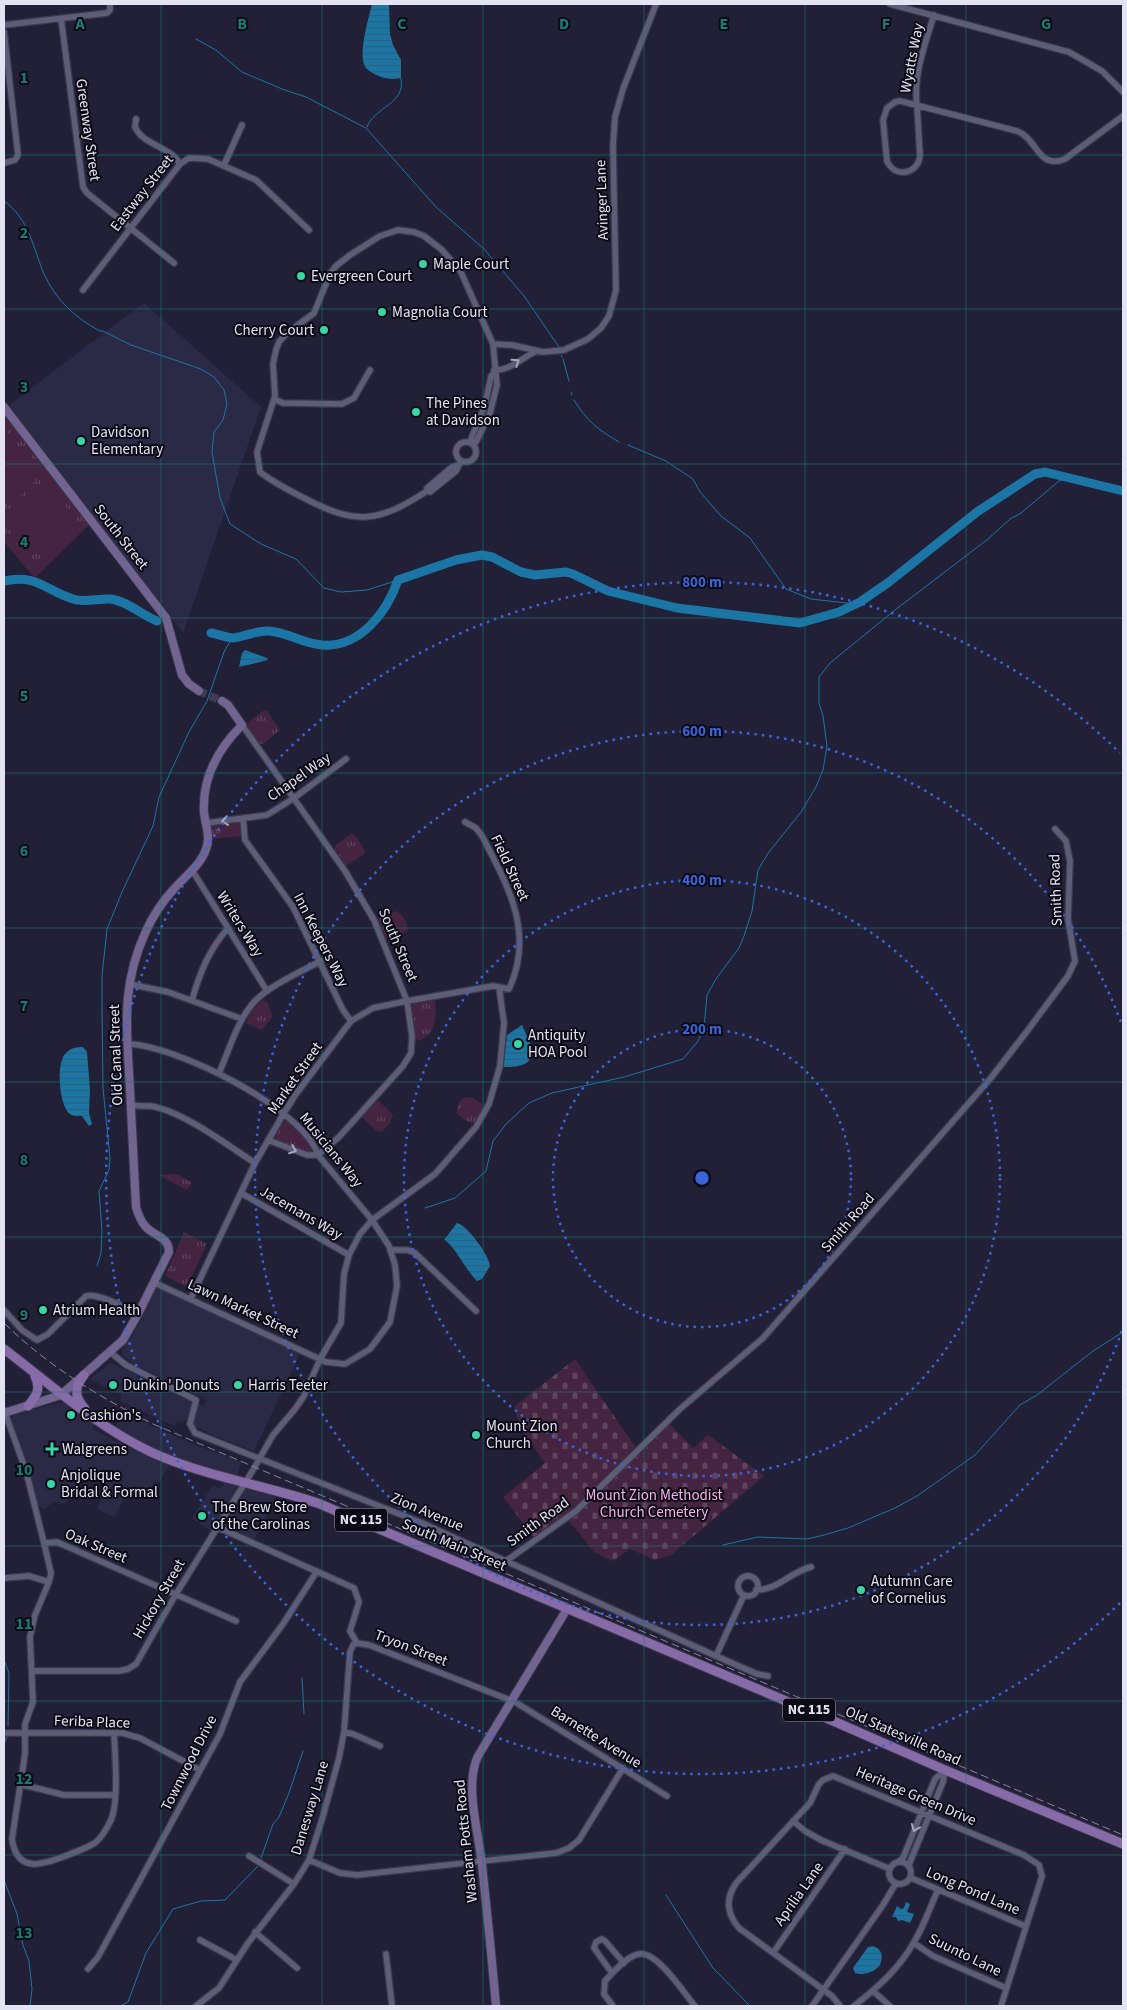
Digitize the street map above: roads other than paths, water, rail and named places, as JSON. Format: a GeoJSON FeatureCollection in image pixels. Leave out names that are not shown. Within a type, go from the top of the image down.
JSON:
{"type":"FeatureCollection","features":[{"type":"Feature","properties":{"kind":"main road","name":"NC 115"},"geometry":{"type":"LineString","coordinates":[[4,1350],[60,1395]]}},
{"type":"Feature","properties":{"kind":"main road"},"geometry":{"type":"LineString","coordinates":[[28,1406],[37,1396],[39,1387],[34,1373]]}},
{"type":"Feature","properties":{"kind":"main road"},"geometry":{"type":"LineString","coordinates":[[84,1375],[78,1383],[76,1395],[78,1401],[93,1418]]}},
{"type":"Feature","properties":{"kind":"main road","name":"South Main Street"},"geometry":{"type":"LineString","coordinates":[[60,1395],[122,1437],[161,1456],[204,1472],[288,1493],[320,1504],[673,1652]]}},
{"type":"Feature","properties":{"kind":"main road","name":"Old Statesville Road"},"geometry":{"type":"LineString","coordinates":[[673,1652],[945,1770],[1123,1844]]}},
{"type":"Feature","properties":{"kind":"street"},"geometry":{"type":"LineString","coordinates":[[4,25],[109,12],[110,4]]}},
{"type":"Feature","properties":{"kind":"street","name":"Avinger Lane"},"geometry":{"type":"LineString","coordinates":[[493,344],[508,344],[547,352],[564,350],[588,339],[604,323],[614,304],[617,255],[613,126],[616,109],[623,89],[656,4]]}},
{"type":"Feature","properties":{"kind":"street"},"geometry":{"type":"LineString","coordinates":[[890,4],[1069,52],[1102,71],[1123,92]]}},
{"type":"Feature","properties":{"kind":"street","name":"Wyatts Way"},"geometry":{"type":"LineString","coordinates":[[916,106],[900,101],[895,102],[884,113],[887,161],[889,166],[897,172],[909,172],[919,162],[916,106],[919,73],[934,15]]}},
{"type":"Feature","properties":{"kind":"street","name":"Greenway Street"},"geometry":{"type":"LineString","coordinates":[[61,18],[83,187],[87,193],[174,263]]}},
{"type":"Feature","properties":{"kind":"street"},"geometry":{"type":"LineString","coordinates":[[4,32],[18,155],[16,159],[4,163]]}},
{"type":"Feature","properties":{"kind":"street"},"geometry":{"type":"LineString","coordinates":[[916,106],[1022,133],[1030,139],[1044,158],[1054,162],[1065,159],[1123,116]]}},
{"type":"Feature","properties":{"kind":"street"},"geometry":{"type":"LineString","coordinates":[[136,119],[135,127],[142,137],[172,154],[180,164]]}},
{"type":"Feature","properties":{"kind":"street"},"geometry":{"type":"LineString","coordinates":[[224,165],[242,125]]}},
{"type":"Feature","properties":{"kind":"street","name":"Eastway Street"},"geometry":{"type":"LineString","coordinates":[[83,290],[180,164],[186,159],[193,157],[208,159],[224,165],[259,182],[308,230]]}},
{"type":"Feature","properties":{"kind":"street"},"geometry":{"type":"LineString","coordinates":[[406,230],[424,236],[457,266],[472,293],[493,344],[494,372],[491,376],[485,405],[471,439],[476,452],[474,458],[469,462],[460,463],[452,467],[427,488],[426,492],[385,512],[360,518],[344,516],[326,510],[273,482],[260,472],[257,452],[274,399],[274,357],[279,342],[287,332],[314,313],[330,274],[336,266],[369,242],[392,231],[406,230]]}},
{"type":"Feature","properties":{"kind":"street","name":"Avinger Lane"},"geometry":{"type":"LineString","coordinates":[[494,372],[508,368],[526,355],[537,351]]}},
{"type":"Feature","properties":{"kind":"street"},"geometry":{"type":"LineString","coordinates":[[274,399],[283,403],[306,402],[332,406],[342,404],[354,398],[370,370]]}},
{"type":"Feature","properties":{"kind":"street","name":"South Street"},"geometry":{"type":"LineString","coordinates":[[4,407],[166,618],[182,675],[189,684],[199,691]]}},
{"type":"Feature","properties":{"kind":"street"},"geometry":{"type":"LineString","coordinates":[[460,463],[456,454],[457,448],[465,442],[472,444]]}},
{"type":"Feature","properties":{"kind":"street","name":"South Street"},"geometry":{"type":"LineString","coordinates":[[222,701],[228,704],[345,871],[374,920],[406,1001],[412,1036],[411,1053],[403,1066],[339,1137],[318,1155]]}},
{"type":"Feature","properties":{"kind":"street","name":"Old Canal Street"},"geometry":{"type":"LineString","coordinates":[[155,1283],[168,1256],[169,1247],[165,1240],[145,1227],[136,1207],[126,1008],[129,984],[134,959],[158,909],[192,870],[207,848],[204,810],[207,782],[214,761],[225,742],[242,725]]}},
{"type":"Feature","properties":{"kind":"street","name":"Chapel Way"},"geometry":{"type":"LineString","coordinates":[[206,823],[267,815],[294,798],[346,759]]}},
{"type":"Feature","properties":{"kind":"street","name":"Inn Keepers Way"},"geometry":{"type":"LineString","coordinates":[[243,818],[245,840],[294,907],[343,1010],[351,1021]]}},
{"type":"Feature","properties":{"kind":"street","name":"Field Street"},"geometry":{"type":"LineString","coordinates":[[466,822],[476,828],[482,836],[510,892],[516,909],[519,925],[519,965],[509,990]]}},
{"type":"Feature","properties":{"kind":"street","name":"Smith Road"},"geometry":{"type":"LineString","coordinates":[[506,1561],[576,1511],[680,1409],[763,1338],[990,1079],[1034,1022],[1068,976],[1075,961],[1068,919],[1070,861],[1066,841],[1055,829]]}},
{"type":"Feature","properties":{"kind":"street","name":"Writers Way"},"geometry":{"type":"LineString","coordinates":[[192,870],[267,992]]}},
{"type":"Feature","properties":{"kind":"street"},"geometry":{"type":"LineString","coordinates":[[192,1000],[206,958],[215,943],[228,928]]}},
{"type":"Feature","properties":{"kind":"street"},"geometry":{"type":"LineString","coordinates":[[219,1073],[242,1018],[253,1003],[267,992],[321,961]]}},
{"type":"Feature","properties":{"kind":"street"},"geometry":{"type":"LineString","coordinates":[[129,984],[168,992],[242,1018]]}},
{"type":"Feature","properties":{"kind":"street","name":"Market Street"},"geometry":{"type":"LineString","coordinates":[[191,1298],[255,1163],[268,1140],[296,1094],[351,1021],[373,1008],[406,1001],[491,986],[509,990]]}},
{"type":"Feature","properties":{"kind":"street","name":"Hickory Street"},"geometry":{"type":"LineString","coordinates":[[32,1671],[119,1671],[136,1664],[216,1527],[261,1458],[276,1430],[300,1402],[320,1359],[341,1322],[344,1274],[349,1255],[360,1234],[372,1220],[435,1174],[476,1127],[489,1104],[500,1066],[504,1023],[500,987]]}},
{"type":"Feature","properties":{"kind":"street","name":"Musicians Way"},"geometry":{"type":"LineString","coordinates":[[128,1044],[141,1044],[154,1048],[219,1073],[293,1120],[316,1148],[318,1155],[372,1220],[390,1250]]}},
{"type":"Feature","properties":{"kind":"street"},"geometry":{"type":"LineString","coordinates":[[131,1105],[152,1106],[179,1116],[255,1163]]}},
{"type":"Feature","properties":{"kind":"street"},"geometry":{"type":"LineString","coordinates":[[268,1140],[307,1155],[318,1155]]}},
{"type":"Feature","properties":{"kind":"street","name":"Jacemans Way"},"geometry":{"type":"LineString","coordinates":[[241,1193],[349,1255]]}},
{"type":"Feature","properties":{"kind":"street"},"geometry":{"type":"LineString","coordinates":[[390,1250],[408,1250],[415,1253],[476,1311]]}},
{"type":"Feature","properties":{"kind":"street","name":"Lawn Market Street"},"geometry":{"type":"LineString","coordinates":[[155,1283],[326,1362],[345,1364],[368,1351],[390,1322],[397,1286],[395,1265],[390,1250]]}},
{"type":"Feature","properties":{"kind":"street"},"geometry":{"type":"LineString","coordinates":[[4,1412],[60,1395],[84,1375],[126,1336],[155,1283]]}},
{"type":"Feature","properties":{"kind":"street"},"geometry":{"type":"LineString","coordinates":[[4,1310],[22,1330],[37,1340],[48,1334],[86,1296],[90,1295],[105,1299],[138,1314]]}},
{"type":"Feature","properties":{"kind":"street","name":"Zion Avenue"},"geometry":{"type":"LineString","coordinates":[[110,1352],[126,1365],[196,1400],[190,1424],[194,1432],[408,1517],[716,1656],[757,1674],[768,1676]]}},
{"type":"Feature","properties":{"kind":"street","name":"Oak Street"},"geometry":{"type":"LineString","coordinates":[[4,1412],[26,1471],[44,1543],[57,1542],[236,1621]]}},
{"type":"Feature","properties":{"kind":"street","name":"Tryon Street"},"geometry":{"type":"LineString","coordinates":[[216,1527],[351,1586],[357,1592],[359,1606],[350,1631],[357,1643],[369,1645],[511,1701]]}},
{"type":"Feature","properties":{"kind":"street"},"geometry":{"type":"LineString","coordinates":[[44,1543],[50,1567],[49,1582],[35,1615],[30,1638],[33,1702],[25,1724],[25,1754],[12,1831],[12,1845],[21,1859],[33,1865],[46,1864],[97,1841],[110,1821],[114,1808],[114,1733]]}},
{"type":"Feature","properties":{"kind":"street"},"geometry":{"type":"LineString","coordinates":[[756,1590],[755,1580],[750,1577],[744,1578],[738,1585],[740,1592],[744,1595],[751,1595],[756,1590],[772,1588],[802,1569],[810,1567]]}},
{"type":"Feature","properties":{"kind":"street","name":"Townwood Drive"},"geometry":{"type":"LineString","coordinates":[[88,1969],[98,1957],[220,1734],[244,1676],[283,1624],[317,1571]]}},
{"type":"Feature","properties":{"kind":"street"},"geometry":{"type":"LineString","coordinates":[[4,1578],[25,1576],[49,1582]]}},
{"type":"Feature","properties":{"kind":"street"},"geometry":{"type":"LineString","coordinates":[[716,1656],[744,1595]]}},
{"type":"Feature","properties":{"kind":"street","name":"Washam Potts Road"},"geometry":{"type":"LineString","coordinates":[[496,2006],[472,1783],[473,1768],[478,1756],[567,1609]]}},
{"type":"Feature","properties":{"kind":"street","name":"Danesway Lane"},"geometry":{"type":"LineString","coordinates":[[196,2006],[216,1992],[255,1932],[294,1884],[308,1860],[335,1773],[344,1732],[350,1652],[353,1645],[357,1643]]}},
{"type":"Feature","properties":{"kind":"street","name":"Barnette Avenue"},"geometry":{"type":"LineString","coordinates":[[511,1701],[667,1796]]}},
{"type":"Feature","properties":{"kind":"street","name":"Feriba Place"},"geometry":{"type":"LineString","coordinates":[[4,1733],[122,1732],[140,1738],[200,1770]]}},
{"type":"Feature","properties":{"kind":"street"},"geometry":{"type":"LineString","coordinates":[[344,1732],[380,1746]]}},
{"type":"Feature","properties":{"kind":"street"},"geometry":{"type":"LineString","coordinates":[[308,1860],[340,1873],[357,1875],[482,1862],[552,1853],[570,1848],[582,1836],[623,1768]]}},
{"type":"Feature","properties":{"kind":"street"},"geometry":{"type":"LineString","coordinates":[[945,1770],[909,1866],[911,1870],[910,1878],[904,1884],[896,1883],[890,1876],[890,1869],[902,1858],[935,1779],[945,1770]]}},
{"type":"Feature","properties":{"kind":"street","name":"Heritage Green Drive"},"geometry":{"type":"LineString","coordinates":[[840,2006],[832,1996],[735,1923],[728,1910],[729,1896],[737,1882],[810,1803],[819,1784],[833,1776],[1024,1855],[1039,1865],[1042,1876],[1001,2006]]}},
{"type":"Feature","properties":{"kind":"street"},"geometry":{"type":"LineString","coordinates":[[20,1784],[64,1795],[115,1795]]}},
{"type":"Feature","properties":{"kind":"street"},"geometry":{"type":"LineString","coordinates":[[793,1821],[805,1831],[890,1869]]}},
{"type":"Feature","properties":{"kind":"street","name":"Aprilia Lane"},"geometry":{"type":"LineString","coordinates":[[773,1953],[845,1849]]}},
{"type":"Feature","properties":{"kind":"street"},"geometry":{"type":"LineString","coordinates":[[249,1856],[294,1884]]}},
{"type":"Feature","properties":{"kind":"street"},"geometry":{"type":"LineString","coordinates":[[898,1862],[909,1866]]}},
{"type":"Feature","properties":{"kind":"street","name":"Long Pond Lane"},"geometry":{"type":"LineString","coordinates":[[910,1878],[1026,1926]]}},
{"type":"Feature","properties":{"kind":"street"},"geometry":{"type":"LineString","coordinates":[[812,2006],[883,1905],[896,1883]]}},
{"type":"Feature","properties":{"kind":"street"},"geometry":{"type":"LineString","coordinates":[[854,2006],[896,1968],[914,1943],[938,1890]]}},
{"type":"Feature","properties":{"kind":"street"},"geometry":{"type":"LineString","coordinates":[[255,1932],[297,1968]]}},
{"type":"Feature","properties":{"kind":"street"},"geometry":{"type":"LineString","coordinates":[[612,1973],[594,1948],[596,1942],[602,1939],[605,1941],[624,1963]]}},
{"type":"Feature","properties":{"kind":"street"},"geometry":{"type":"LineString","coordinates":[[200,1940],[237,1960]]}},
{"type":"Feature","properties":{"kind":"street","name":"Suunto Lane"},"geometry":{"type":"LineString","coordinates":[[914,1943],[933,1956],[1006,1988]]}},
{"type":"Feature","properties":{"kind":"street"},"geometry":{"type":"LineString","coordinates":[[386,1954],[392,2006]]}},
{"type":"Feature","properties":{"kind":"street"},"geometry":{"type":"LineString","coordinates":[[613,2006],[606,1998],[603,1988],[605,1981],[624,1963],[635,1955],[640,1954],[652,1957],[695,2006]]}},
{"type":"Feature","properties":{"kind":"street"},"geometry":{"type":"LineString","coordinates":[[872,1991],[890,2006]]}},
{"type":"Feature","properties":{"kind":"water"},"geometry":{"type":"Polygon","coordinates":[[[372,4],[389,4],[390,34],[393,45],[401,60],[401,79],[390,79],[380,76],[369,71],[364,64],[364,38],[372,4]]]}},
{"type":"Feature","properties":{"kind":"water"},"geometry":{"type":"Polygon","coordinates":[[[245,650],[268,660],[239,667],[242,653],[245,650]]]}},
{"type":"Feature","properties":{"kind":"water","name":"Antiquity HOA Pool"},"geometry":{"type":"Polygon","coordinates":[[[522,1025],[534,1052],[532,1057],[522,1065],[503,1067],[507,1035],[522,1025]]]}},
{"type":"Feature","properties":{"kind":"water"},"geometry":{"type":"Polygon","coordinates":[[[83,1047],[87,1052],[90,1089],[89,1113],[92,1124],[89,1126],[82,1116],[73,1116],[66,1110],[60,1085],[60,1066],[65,1054],[73,1048],[83,1047]]]}},
{"type":"Feature","properties":{"kind":"water"},"geometry":{"type":"Polygon","coordinates":[[[457,1223],[472,1235],[489,1261],[490,1266],[482,1279],[477,1281],[452,1246],[444,1240],[457,1223]]]}},
{"type":"Feature","properties":{"kind":"water"},"geometry":{"type":"Polygon","coordinates":[[[906,1902],[910,1904],[907,1912],[914,1914],[910,1923],[902,1920],[898,1921],[896,1917],[892,1917],[897,1906],[901,1909],[904,1908],[906,1902]]]}},
{"type":"Feature","properties":{"kind":"water"},"geometry":{"type":"Polygon","coordinates":[[[873,1946],[879,1949],[881,1954],[880,1965],[869,1973],[855,1973],[853,1968],[868,1947],[873,1946]]]}},
{"type":"Feature","properties":{"kind":"waterway"},"geometry":{"type":"LineString","coordinates":[[196,39],[216,50],[242,72],[306,97],[366,128],[436,207],[484,249],[524,296],[559,347]]}},
{"type":"Feature","properties":{"kind":"waterway"},"geometry":{"type":"LineString","coordinates":[[367,127],[371,120],[399,94],[401,79]]}},
{"type":"Feature","properties":{"kind":"waterway"},"geometry":{"type":"LineString","coordinates":[[4,201],[25,225],[44,274],[54,292],[74,314],[100,331],[131,345],[201,369],[214,377],[224,390],[227,404],[223,420],[214,432],[212,452],[220,498],[230,524],[261,544],[296,559],[324,588],[341,592],[367,590],[398,580]]}},
{"type":"Feature","properties":{"kind":"waterway"},"geometry":{"type":"LineString","coordinates":[[563,359],[569,381]]}},
{"type":"Feature","properties":{"kind":"waterway"},"geometry":{"type":"LineString","coordinates":[[574,400],[594,424],[619,442]]}},
{"type":"Feature","properties":{"kind":"waterway"},"geometry":{"type":"LineString","coordinates":[[628,445],[666,461],[693,479],[700,492],[721,516],[750,538],[786,589],[811,599],[855,604]]}},
{"type":"Feature","properties":{"kind":"waterway"},"geometry":{"type":"LineString","coordinates":[[211,633],[233,638],[267,631],[281,633],[322,645],[348,641],[370,626],[387,604],[398,580],[456,560],[482,555],[492,557],[521,572],[535,575],[566,572],[608,591],[677,608],[800,623],[839,612],[860,602],[889,582],[977,512],[1035,474],[1045,472],[1123,491]]}},
{"type":"Feature","properties":{"kind":"waterway"},"geometry":{"type":"LineString","coordinates":[[425,1208],[455,1198],[486,1171],[493,1141],[506,1124],[529,1103],[552,1093],[624,1077],[683,1059],[698,1041],[704,1028],[707,995],[716,979],[739,948],[744,936],[752,911],[758,870],[769,852],[801,812],[816,787],[823,770],[827,746],[823,716],[819,703],[819,677],[830,663],[895,610],[988,539],[1010,519],[1021,513],[1059,481],[1067,477]]}},
{"type":"Feature","properties":{"kind":"waterway"},"geometry":{"type":"LineString","coordinates":[[4,581],[15,579],[33,581],[78,600],[117,600],[157,621]]}},
{"type":"Feature","properties":{"kind":"waterway"},"geometry":{"type":"LineString","coordinates":[[97,1266],[101,1253],[102,1231],[99,1191],[109,1170],[110,1158],[103,1088],[102,976],[107,929],[153,826],[159,797],[189,732],[207,701],[224,652],[232,638]]}},
{"type":"Feature","properties":{"kind":"waterway"},"geometry":{"type":"LineString","coordinates":[[723,1545],[758,1537],[807,1539],[848,1528],[895,1508],[917,1496],[975,1455],[1020,1405],[1037,1395],[1093,1351],[1123,1332]]}},
{"type":"Feature","properties":{"kind":"waterway"},"geometry":{"type":"LineString","coordinates":[[4,1660],[9,1673],[8,1726]]}},
{"type":"Feature","properties":{"kind":"waterway"},"geometry":{"type":"LineString","coordinates":[[302,1678],[304,1714]]}},
{"type":"Feature","properties":{"kind":"waterway"},"geometry":{"type":"LineString","coordinates":[[4,1744],[7,1737]]}},
{"type":"Feature","properties":{"kind":"waterway"},"geometry":{"type":"LineString","coordinates":[[261,1858],[273,1824],[279,1817],[289,1793],[303,1751]]}},
{"type":"Feature","properties":{"kind":"waterway"},"geometry":{"type":"LineString","coordinates":[[120,2006],[128,2002],[146,1953],[173,1909],[201,1901],[225,1900],[258,1866]]}},
{"type":"Feature","properties":{"kind":"waterway"},"geometry":{"type":"LineString","coordinates":[[4,1880],[17,1914],[23,1945],[29,1961],[32,1989],[30,2006]]}},
{"type":"Feature","properties":{"kind":"waterway"},"geometry":{"type":"LineString","coordinates":[[666,1895],[713,1968],[750,2006]]}},
{"type":"Feature","properties":{"kind":"tunnel"},"geometry":{"type":"LineString","coordinates":[[199,691],[222,701]]}},
{"type":"Feature","properties":{"kind":"railway"},"geometry":{"type":"LineString","coordinates":[[4,1323],[38,1353],[75,1380],[153,1424],[1123,1835]]}},
{"type":"Feature","properties":{"kind":"place","name":"Maple Court"},"geometry":{"type":"Point","coordinates":[423,264]}},
{"type":"Feature","properties":{"kind":"place","name":"Evergreen Court"},"geometry":{"type":"Point","coordinates":[301,276]}},
{"type":"Feature","properties":{"kind":"place","name":"Magnolia Court"},"geometry":{"type":"Point","coordinates":[382,312]}},
{"type":"Feature","properties":{"kind":"place","name":"Cherry Court"},"geometry":{"type":"Point","coordinates":[324,330]}},
{"type":"Feature","properties":{"kind":"place","name":"The Pines at Davidson"},"geometry":{"type":"Point","coordinates":[416,412]}},
{"type":"Feature","properties":{"kind":"place","name":"Davidson Elementary"},"geometry":{"type":"Point","coordinates":[81,441]}},
{"type":"Feature","properties":{"kind":"place","name":"Antiquity HOA Pool"},"geometry":{"type":"Point","coordinates":[518,1044]}},
{"type":"Feature","properties":{"kind":"place","name":"Atrium Health"},"geometry":{"type":"Point","coordinates":[43,1310]}},
{"type":"Feature","properties":{"kind":"place","name":"Dunkin' Donuts"},"geometry":{"type":"Point","coordinates":[113,1385]}},
{"type":"Feature","properties":{"kind":"place","name":"Harris Teeter"},"geometry":{"type":"Point","coordinates":[238,1385]}},
{"type":"Feature","properties":{"kind":"place","name":"Cashion's"},"geometry":{"type":"Point","coordinates":[71,1415]}},
{"type":"Feature","properties":{"kind":"place","name":"Mount Zion Church"},"geometry":{"type":"Point","coordinates":[476,1435]}},
{"type":"Feature","properties":{"kind":"place","name":"Walgreens"},"geometry":{"type":"Point","coordinates":[52,1449]}},
{"type":"Feature","properties":{"kind":"place","name":"Anjolique Bridal & Formal"},"geometry":{"type":"Point","coordinates":[51,1484]}},
{"type":"Feature","properties":{"kind":"place","name":"The Brew Store of the Carolinas"},"geometry":{"type":"Point","coordinates":[202,1516]}},
{"type":"Feature","properties":{"kind":"place","name":"Autumn Care of Cornelius"},"geometry":{"type":"Point","coordinates":[861,1590]}},
{"type":"Feature","properties":{"kind":"park label","name":"Mount Zion Methodist Church Cemetery"},"geometry":{"type":"Point","coordinates":[654,1504]}}]}
